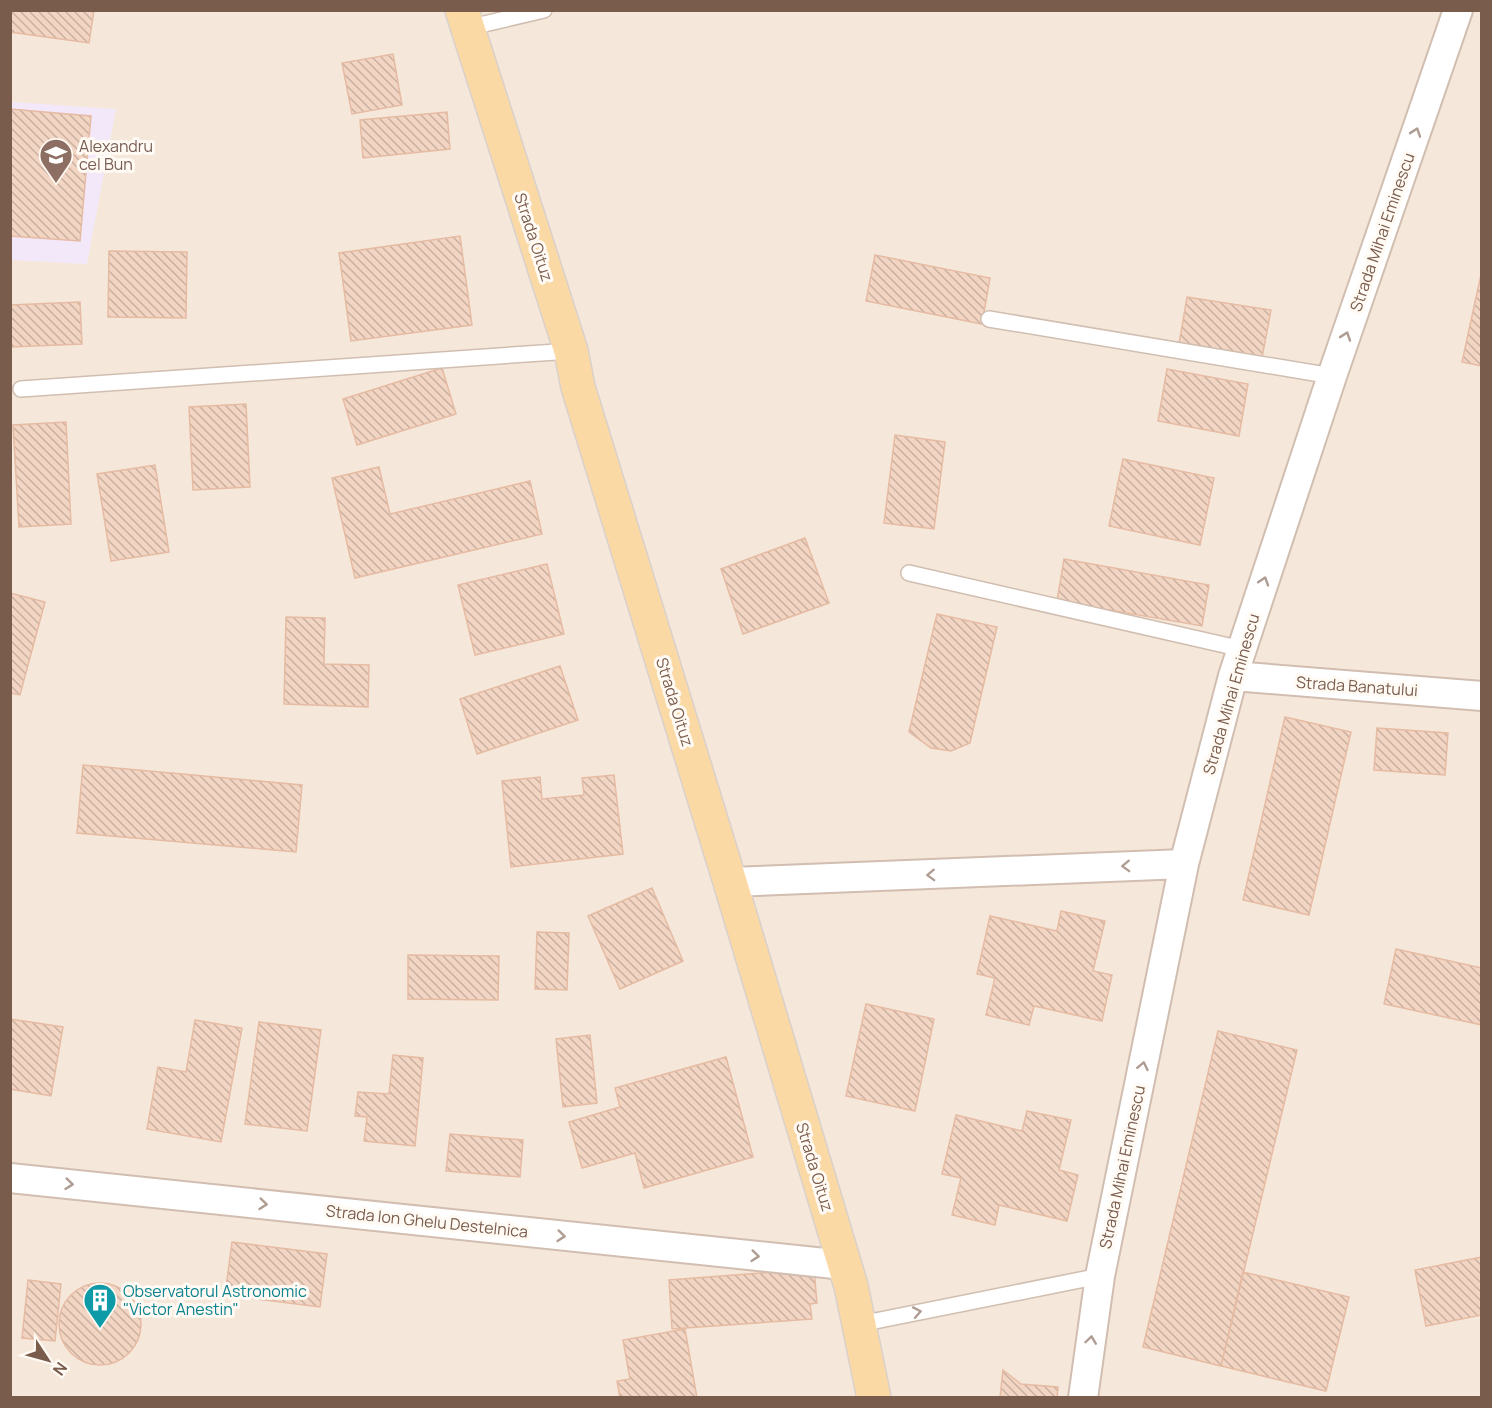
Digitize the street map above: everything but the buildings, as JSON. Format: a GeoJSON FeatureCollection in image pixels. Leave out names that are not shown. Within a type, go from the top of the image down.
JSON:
{"type":"FeatureCollection","features":[{"type":"Feature","properties":{"kind":"main road","name":"Strada Oituz"},"geometry":{"type":"LineString","coordinates":[[465,19],[571,351],[578,387],[730,882],[844,1265],[860,1324],[874,1398]]}},
{"type":"Feature","properties":{"kind":"street","name":"Strada Mihai Eminescu"},"geometry":{"type":"LineString","coordinates":[[1083,1398],[1100,1276],[1184,864],[1233,676],[1332,376],[1458,10]]}},
{"type":"Feature","properties":{"kind":"street","name":"Strada Banatului"},"geometry":{"type":"LineString","coordinates":[[1233,676],[1482,696]]}},
{"type":"Feature","properties":{"kind":"street"},"geometry":{"type":"LineString","coordinates":[[730,882],[1184,864]]}},
{"type":"Feature","properties":{"kind":"street","name":"Strada Ion Ghelu Destelnica"},"geometry":{"type":"LineString","coordinates":[[10,1178],[844,1265]]}},
{"type":"Feature","properties":{"kind":"lane"},"geometry":{"type":"LineString","coordinates":[[465,19],[544,10]]}},
{"type":"Feature","properties":{"kind":"lane"},"geometry":{"type":"LineString","coordinates":[[989,319],[1332,376]]}},
{"type":"Feature","properties":{"kind":"lane"},"geometry":{"type":"LineString","coordinates":[[21,389],[571,351]]}},
{"type":"Feature","properties":{"kind":"lane"},"geometry":{"type":"LineString","coordinates":[[909,573],[1242,649]]}},
{"type":"Feature","properties":{"kind":"lane"},"geometry":{"type":"LineString","coordinates":[[860,1324],[1100,1276]]}},
{"type":"Feature","properties":{"kind":"shaded area"},"geometry":{"type":"Polygon","coordinates":[[[11,11],[1481,11],[1481,1397],[11,1397],[11,11]]]}},
{"type":"Feature","properties":{"kind":"shaded area","name":"Alexandru cel Bun"},"geometry":{"type":"Polygon","coordinates":[[[11,102],[116,109],[87,264],[11,260],[11,102]]]}},
{"type":"Feature","properties":{"kind":"place","name":"Alexandru cel Bun"},"geometry":{"type":"Point","coordinates":[56,184]}},
{"type":"Feature","properties":{"kind":"place","name":"Observatorul Astronomic \"Victor Anestin\""},"geometry":{"type":"Point","coordinates":[100,1329]}}]}
